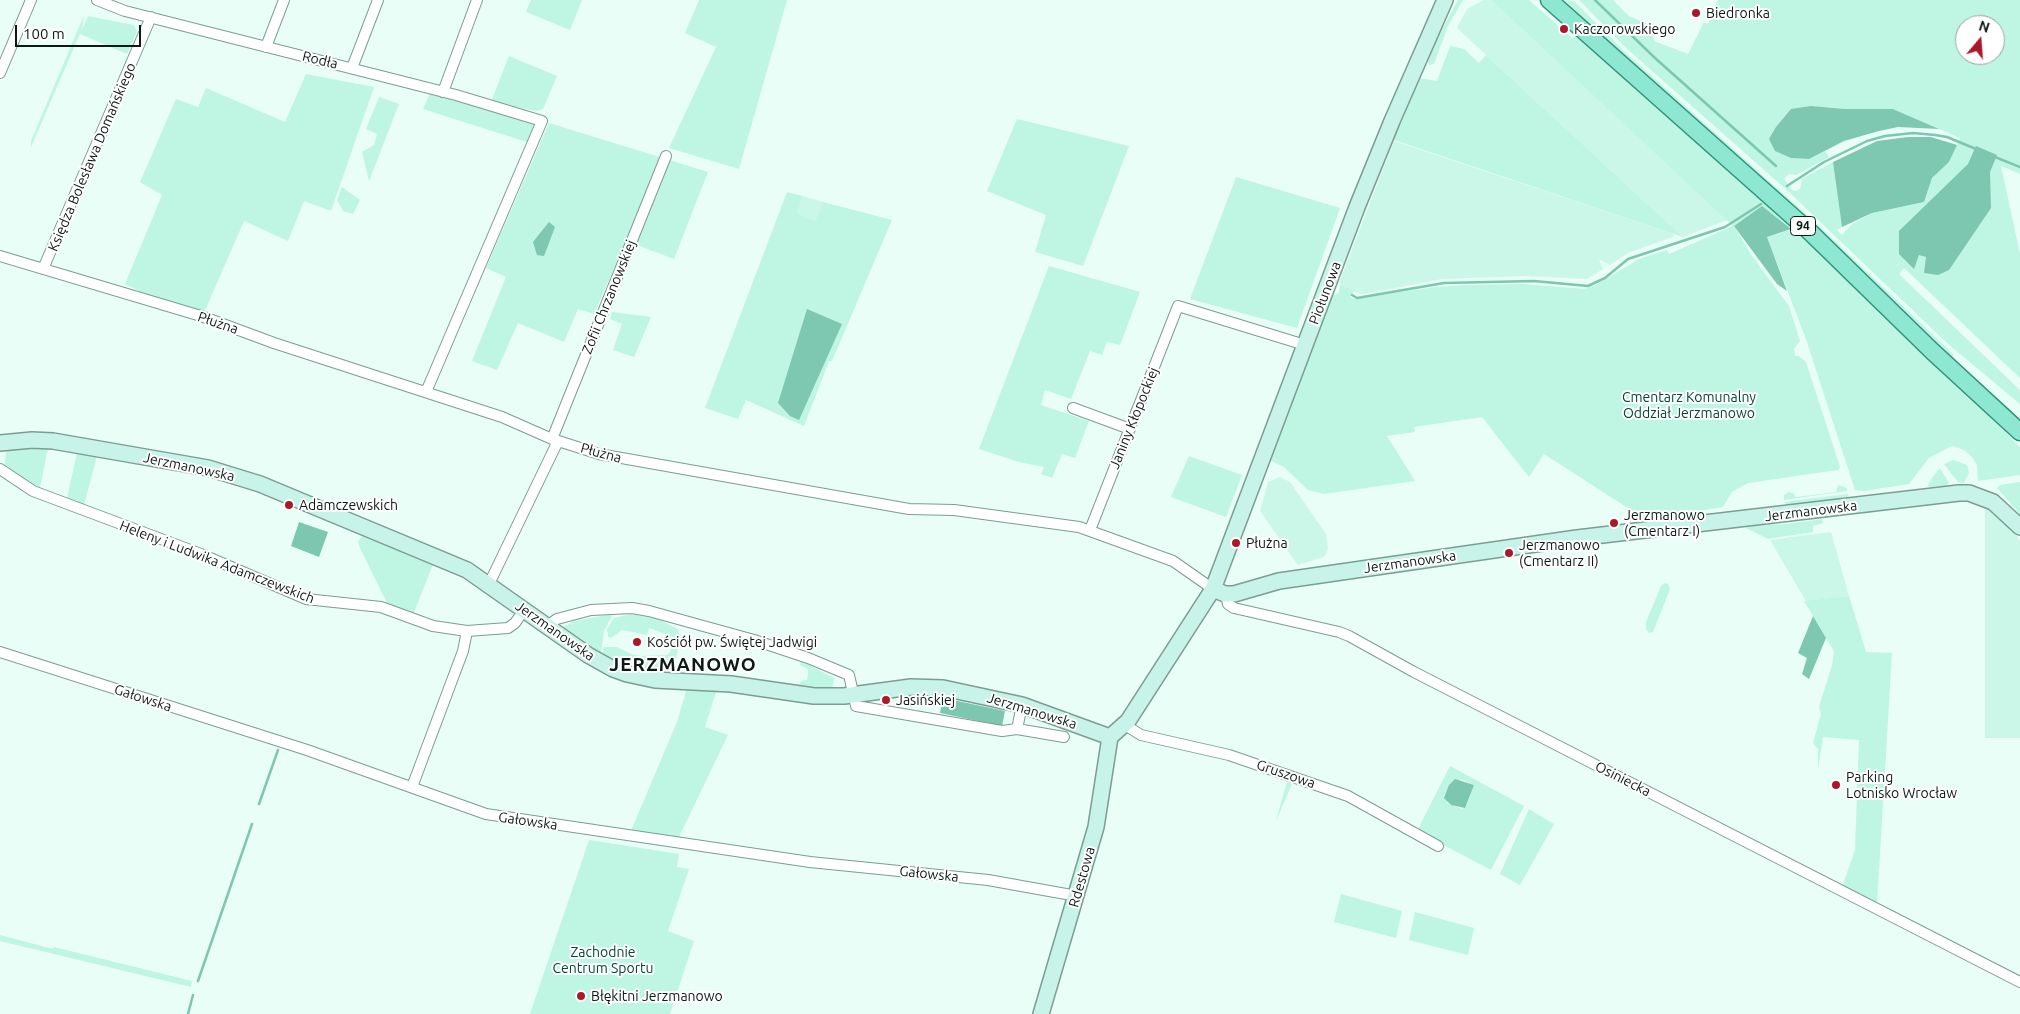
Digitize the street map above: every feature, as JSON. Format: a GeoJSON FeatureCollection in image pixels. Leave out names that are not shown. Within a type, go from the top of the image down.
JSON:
{"type":"FeatureCollection","features":[{"type":"Feature","properties":{"kind":"main road","name":"94"},"geometry":{"type":"LineString","coordinates":[[1549,0],[1809,231],[1932,351],[2020,432]]}},
{"type":"Feature","properties":{"kind":"street"},"geometry":{"type":"LineString","coordinates":[[0,73],[32,0]]}},
{"type":"Feature","properties":{"kind":"street","name":"Rodła"},"geometry":{"type":"LineString","coordinates":[[97,0],[125,11],[443,92],[542,121],[426,392]]}},
{"type":"Feature","properties":{"kind":"street"},"geometry":{"type":"LineString","coordinates":[[266,46],[284,0]]}},
{"type":"Feature","properties":{"kind":"street"},"geometry":{"type":"LineString","coordinates":[[352,68],[378,0]]}},
{"type":"Feature","properties":{"kind":"street"},"geometry":{"type":"LineString","coordinates":[[443,92],[477,0]]}},
{"type":"Feature","properties":{"kind":"street","name":"Piołunowa"},"geometry":{"type":"LineString","coordinates":[[1219,591],[1305,345],[1378,155],[1445,0]]}},
{"type":"Feature","properties":{"kind":"street","name":"Księdza Bolesława Domańskiego"},"geometry":{"type":"LineString","coordinates":[[43,269],[151,17]]}},
{"type":"Feature","properties":{"kind":"street","name":"Zofii Chrzanowskiej"},"geometry":{"type":"LineString","coordinates":[[489,584],[555,440],[666,156]]}},
{"type":"Feature","properties":{"kind":"street","name":"Płużna"},"geometry":{"type":"LineString","coordinates":[[0,256],[201,316],[502,417],[555,440],[626,460],[781,484],[909,509],[954,510],[1090,530],[1173,561],[1219,591]]}},
{"type":"Feature","properties":{"kind":"street","name":"Janiny Kłopockiej"},"geometry":{"type":"LineString","coordinates":[[1090,530],[1178,306],[1305,345]]}},
{"type":"Feature","properties":{"kind":"street"},"geometry":{"type":"LineString","coordinates":[[1073,408],[1130,430]]}},
{"type":"Feature","properties":{"kind":"street","name":"Jerzmanowska"},"geometry":{"type":"LineString","coordinates":[[0,443],[32,440],[53,441],[221,472],[260,484],[430,553],[467,570],[602,664],[640,678],[732,684],[814,696],[855,695],[925,687],[972,693],[1022,705],[1110,737]]}},
{"type":"Feature","properties":{"kind":"street","name":"Heleny i Ludwika Adamczewskich"},"geometry":{"type":"LineString","coordinates":[[0,470],[33,491],[201,554],[306,599],[381,607],[433,626],[467,632],[508,628],[515,623],[524,610]]}},
{"type":"Feature","properties":{"kind":"street","name":"Jerzmanowska"},"geometry":{"type":"LineString","coordinates":[[1219,591],[1234,594],[1279,581],[1577,538],[1959,493],[1969,493],[1993,502],[2020,526]]}},
{"type":"Feature","properties":{"kind":"street"},"geometry":{"type":"LineString","coordinates":[[1110,737],[1125,725],[1219,591]]}},
{"type":"Feature","properties":{"kind":"street","name":"Osiniecka"},"geometry":{"type":"LineString","coordinates":[[1219,591],[1228,604],[1234,608],[1339,632],[1349,636],[1414,672],[2020,982]]}},
{"type":"Feature","properties":{"kind":"street"},"geometry":{"type":"LineString","coordinates":[[547,626],[557,619],[591,610],[632,608],[649,611],[721,630],[808,658],[849,675],[856,706],[1002,731],[1017,729],[1064,737]]}},
{"type":"Feature","properties":{"kind":"street"},"geometry":{"type":"LineString","coordinates":[[412,787],[460,658],[467,632]]}},
{"type":"Feature","properties":{"kind":"street","name":"Gałowska"},"geometry":{"type":"LineString","coordinates":[[0,652],[264,736],[486,814],[834,866],[914,871],[988,880],[1077,896]]}},
{"type":"Feature","properties":{"kind":"street"},"geometry":{"type":"LineString","coordinates":[[1017,729],[1022,705]]}},
{"type":"Feature","properties":{"kind":"street","name":"Gruszowa"},"geometry":{"type":"LineString","coordinates":[[1125,725],[1140,736],[1229,755],[1348,796],[1438,846]]}},
{"type":"Feature","properties":{"kind":"street","name":"Rdestowa"},"geometry":{"type":"LineString","coordinates":[[1040,1014],[1077,896],[1099,814],[1110,737]]}},
{"type":"Feature","properties":{"kind":"shaded area"},"geometry":{"type":"Polygon","coordinates":[[[1484,0],[1491,0],[1727,220],[1683,237],[1457,28],[1467,9],[1484,0]]]}},
{"type":"Feature","properties":{"kind":"shaded area"},"geometry":{"type":"Polygon","coordinates":[[[1811,106],[1845,109],[1893,109],[1939,129],[1898,127],[1879,131],[1844,141],[1809,159],[1791,158],[1775,151],[1769,139],[1776,127],[1791,109],[1811,106]]]}},
{"type":"Feature","properties":{"kind":"shaded area"},"geometry":{"type":"Polygon","coordinates":[[[1908,137],[1931,137],[1957,145],[1949,162],[1932,178],[1924,202],[1872,213],[1842,227],[1833,162],[1877,141],[1908,137]]]}},
{"type":"Feature","properties":{"kind":"shaded area"},"geometry":{"type":"Polygon","coordinates":[[[1394,141],[1674,234],[1673,237],[1628,253],[1610,265],[1599,259],[1603,269],[1587,279],[1524,276],[1442,279],[1364,294],[1357,293],[1339,283],[1394,141]]]}},
{"type":"Feature","properties":{"kind":"shaded area"},"geometry":{"type":"Polygon","coordinates":[[[1976,146],[1997,155],[1990,172],[1991,208],[1949,270],[1938,275],[1924,273],[1926,257],[1919,255],[1914,269],[1899,254],[1899,231],[1968,164],[1976,146]]]}},
{"type":"Feature","properties":{"kind":"shaded area"},"geometry":{"type":"Polygon","coordinates":[[[803,196],[823,202],[815,221],[797,213],[803,196]]]}},
{"type":"Feature","properties":{"kind":"shaded area"},"geometry":{"type":"Polygon","coordinates":[[[1762,206],[1791,229],[1767,237],[1787,291],[1777,284],[1734,226],[1762,206]]]}},
{"type":"Feature","properties":{"kind":"shaded area"},"geometry":{"type":"Polygon","coordinates":[[[549,222],[555,227],[544,256],[537,255],[533,242],[549,222]]]}},
{"type":"Feature","properties":{"kind":"shaded area"},"geometry":{"type":"Polygon","coordinates":[[[807,309],[842,324],[799,420],[790,416],[778,403],[807,309]]]}},
{"type":"Feature","properties":{"kind":"shaded area"},"geometry":{"type":"Polygon","coordinates":[[[1280,477],[1290,482],[1326,534],[1328,549],[1324,557],[1298,565],[1260,511],[1268,482],[1280,477]]]}},
{"type":"Feature","properties":{"kind":"shaded area"},"geometry":{"type":"Polygon","coordinates":[[[1985,508],[2001,518],[2020,540],[2020,738],[1985,738],[1985,508]]]}},
{"type":"Feature","properties":{"kind":"shaded area"},"geometry":{"type":"Polygon","coordinates":[[[299,522],[328,532],[319,557],[291,546],[299,522]]]}},
{"type":"Feature","properties":{"kind":"shaded area"},"geometry":{"type":"Polygon","coordinates":[[[1831,532],[1849,596],[1806,601],[1770,540],[1831,532]]]}},
{"type":"Feature","properties":{"kind":"shaded area"},"geometry":{"type":"Polygon","coordinates":[[[1813,616],[1826,638],[1809,679],[1802,674],[1807,658],[1798,653],[1813,616]]]}},
{"type":"Feature","properties":{"kind":"shaded area"},"geometry":{"type":"Polygon","coordinates":[[[943,698],[1005,711],[1002,726],[940,713],[943,698]]]}},
{"type":"Feature","properties":{"kind":"shaded area"},"geometry":{"type":"Polygon","coordinates":[[[1455,779],[1474,785],[1465,808],[1451,805],[1444,798],[1449,785],[1455,779]]]}},
{"type":"Feature","properties":{"kind":"green space"},"geometry":{"type":"Polygon","coordinates":[[[531,0],[582,0],[570,30],[526,12],[531,0]]]}},
{"type":"Feature","properties":{"kind":"green space"},"geometry":{"type":"Polygon","coordinates":[[[699,0],[787,0],[739,169],[669,148],[716,47],[685,33],[699,0]]]}},
{"type":"Feature","properties":{"kind":"green space"},"geometry":{"type":"Polygon","coordinates":[[[1458,0],[1463,0],[1448,26],[1434,64],[1429,65],[1428,61],[1431,50],[1458,0]]]}},
{"type":"Feature","properties":{"kind":"green space","name":"Cmentarz Komunalny Oddział Jerzmanowo"},"geometry":{"type":"Polygon","coordinates":[[[1491,0],[1529,0],[1572,38],[1575,36],[1594,47],[1747,182],[1947,373],[2020,447],[2020,475],[1978,481],[1977,465],[1972,457],[1964,450],[1952,446],[1929,458],[1909,484],[1864,491],[1855,490],[1806,339],[1767,237],[1790,230],[1762,207],[1734,226],[1752,256],[1789,306],[1800,341],[1794,349],[1795,356],[1799,356],[1806,362],[1840,467],[1838,470],[1748,483],[1732,492],[1723,507],[1694,512],[1685,517],[1648,521],[1544,454],[1529,477],[1482,417],[1414,427],[1415,432],[1387,436],[1415,481],[1324,494],[1308,490],[1284,467],[1269,460],[1331,296],[1339,293],[1340,284],[1354,291],[1350,297],[1354,299],[1435,287],[1463,285],[1523,284],[1585,289],[1596,285],[1639,259],[1667,250],[1669,254],[1733,226],[1491,0]]]}},
{"type":"Feature","properties":{"kind":"green space"},"geometry":{"type":"Polygon","coordinates":[[[1565,0],[1574,1],[1625,52],[1818,225],[1954,355],[1951,360],[1610,45],[1565,0]]]}},
{"type":"Feature","properties":{"kind":"green space"},"geometry":{"type":"Polygon","coordinates":[[[1579,0],[1613,0],[1629,16],[1648,24],[1645,30],[1652,32],[1654,41],[1688,54],[1704,22],[1708,24],[1718,0],[2020,0],[2020,174],[2001,166],[2020,254],[2020,378],[1904,268],[1899,274],[2020,390],[2020,404],[1947,343],[1789,192],[1625,47],[1579,0]],[[1811,106],[1791,158],[1809,159],[1825,151],[1829,157],[1796,175],[1789,174],[1784,179],[1792,190],[1796,191],[1800,189],[1802,179],[1833,162],[1842,227],[1837,230],[1842,235],[1851,225],[1872,213],[1924,202],[1932,178],[1949,162],[1960,138],[1893,109],[1845,109],[1811,106]]]}},
{"type":"Feature","properties":{"kind":"green space"},"geometry":{"type":"Polygon","coordinates":[[[84,15],[82,30],[88,16],[134,25],[137,32],[127,54],[80,34],[31,147],[31,141],[84,15]]]}},
{"type":"Feature","properties":{"kind":"green space"},"geometry":{"type":"Polygon","coordinates":[[[1450,46],[1464,49],[1479,63],[1486,55],[1683,237],[1391,139],[1419,78],[1437,81],[1450,46]]]}},
{"type":"Feature","properties":{"kind":"green space"},"geometry":{"type":"Polygon","coordinates":[[[509,56],[557,76],[543,109],[536,111],[491,102],[509,56]]]}},
{"type":"Feature","properties":{"kind":"green space"},"geometry":{"type":"Polygon","coordinates":[[[306,74],[374,87],[331,211],[304,201],[288,241],[244,221],[204,313],[145,294],[125,284],[162,195],[140,182],[176,99],[198,107],[206,88],[285,122],[306,74]]]}},
{"type":"Feature","properties":{"kind":"green space"},"geometry":{"type":"Polygon","coordinates":[[[430,93],[539,122],[530,143],[423,109],[430,93]]]}},
{"type":"Feature","properties":{"kind":"green space"},"geometry":{"type":"Polygon","coordinates":[[[379,97],[399,104],[369,181],[362,152],[374,145],[377,134],[366,129],[379,97]]]}},
{"type":"Feature","properties":{"kind":"green space"},"geometry":{"type":"Polygon","coordinates":[[[1017,119],[1129,146],[1083,266],[1035,252],[1046,215],[987,191],[1017,119]]]}},
{"type":"Feature","properties":{"kind":"green space"},"geometry":{"type":"Polygon","coordinates":[[[549,123],[708,172],[674,259],[626,241],[594,314],[578,309],[564,342],[518,323],[497,370],[472,361],[506,277],[486,268],[549,123]]]}},
{"type":"Feature","properties":{"kind":"green space"},"geometry":{"type":"Polygon","coordinates":[[[1236,177],[1340,208],[1297,328],[1190,299],[1236,177]]]}},
{"type":"Feature","properties":{"kind":"green space"},"geometry":{"type":"Polygon","coordinates":[[[342,187],[360,200],[353,214],[343,211],[337,200],[342,187]]]}},
{"type":"Feature","properties":{"kind":"green space"},"geometry":{"type":"Polygon","coordinates":[[[787,192],[803,196],[797,213],[815,221],[823,202],[892,220],[832,361],[829,361],[804,426],[746,400],[738,419],[705,408],[787,192]]]}},
{"type":"Feature","properties":{"kind":"green space"},"geometry":{"type":"Polygon","coordinates":[[[1049,266],[1140,292],[1120,345],[1107,342],[1102,355],[1090,351],[1071,399],[1045,390],[1041,405],[1089,421],[1075,458],[1062,454],[1052,478],[1041,474],[1044,467],[1019,462],[979,449],[1049,266]]]}},
{"type":"Feature","properties":{"kind":"green space"},"geometry":{"type":"Polygon","coordinates":[[[612,312],[651,317],[634,357],[613,350],[622,324],[610,319],[612,312]]]}},
{"type":"Feature","properties":{"kind":"green space"},"geometry":{"type":"Polygon","coordinates":[[[7,448],[48,448],[40,488],[4,467],[7,448]]]}},
{"type":"Feature","properties":{"kind":"green space"},"geometry":{"type":"Polygon","coordinates":[[[77,453],[97,456],[84,505],[67,498],[77,453]]]}},
{"type":"Feature","properties":{"kind":"green space"},"geometry":{"type":"Polygon","coordinates":[[[1189,456],[1242,475],[1226,517],[1171,497],[1189,456]]]}},
{"type":"Feature","properties":{"kind":"green space"},"geometry":{"type":"Polygon","coordinates":[[[1953,460],[1967,465],[1969,473],[1964,483],[1958,482],[1944,464],[1953,460]]]}},
{"type":"Feature","properties":{"kind":"green space"},"geometry":{"type":"Polygon","coordinates":[[[1940,468],[1949,483],[1946,486],[1929,487],[1928,485],[1932,478],[1940,468]]]}},
{"type":"Feature","properties":{"kind":"green space"},"geometry":{"type":"Polygon","coordinates":[[[2020,482],[2020,514],[1997,488],[2000,485],[2020,482]]]}},
{"type":"Feature","properties":{"kind":"green space"},"geometry":{"type":"Polygon","coordinates":[[[1838,485],[1847,488],[1847,491],[1784,500],[1784,495],[1789,492],[1793,493],[1796,497],[1836,492],[1838,485]]]}},
{"type":"Feature","properties":{"kind":"green space"},"geometry":{"type":"Polygon","coordinates":[[[1848,494],[1849,500],[1788,507],[1784,502],[1848,494]]]}},
{"type":"Feature","properties":{"kind":"green space"},"geometry":{"type":"Polygon","coordinates":[[[1822,519],[1823,523],[1813,526],[1813,532],[1768,539],[1746,528],[1748,525],[1787,524],[1822,519]]]}},
{"type":"Feature","properties":{"kind":"green space"},"geometry":{"type":"Polygon","coordinates":[[[362,536],[433,564],[413,615],[392,607],[387,603],[360,548],[358,542],[362,536]]]}},
{"type":"Feature","properties":{"kind":"green space"},"geometry":{"type":"Polygon","coordinates":[[[1665,583],[1668,584],[1670,589],[1653,632],[1649,633],[1646,629],[1646,622],[1661,586],[1665,583]]]}},
{"type":"Feature","properties":{"kind":"green space"},"geometry":{"type":"Polygon","coordinates":[[[1849,596],[1866,652],[1892,653],[1877,904],[1842,887],[1855,850],[1859,740],[1823,737],[1818,769],[1818,749],[1813,743],[1821,714],[1819,707],[1832,665],[1834,651],[1804,601],[1849,596]]]}},
{"type":"Feature","properties":{"kind":"green space"},"geometry":{"type":"Polygon","coordinates":[[[613,614],[604,631],[601,654],[608,662],[562,628],[574,621],[613,614]]]}},
{"type":"Feature","properties":{"kind":"green space"},"geometry":{"type":"Polygon","coordinates":[[[631,614],[658,619],[678,629],[680,640],[676,659],[666,670],[660,672],[640,670],[609,660],[603,653],[603,647],[617,647],[631,654],[641,656],[667,655],[671,651],[670,636],[649,628],[647,635],[622,630],[611,638],[608,637],[608,632],[606,631],[614,618],[631,614]]]}},
{"type":"Feature","properties":{"kind":"green space"},"geometry":{"type":"Polygon","coordinates":[[[801,661],[834,678],[832,690],[799,687],[801,681],[807,680],[808,673],[808,669],[800,665],[801,661]]]}},
{"type":"Feature","properties":{"kind":"green space"},"geometry":{"type":"Polygon","coordinates":[[[687,688],[717,689],[705,727],[728,735],[678,839],[630,833],[677,722],[687,688]]]}},
{"type":"Feature","properties":{"kind":"green space"},"geometry":{"type":"Polygon","coordinates":[[[1450,766],[1524,806],[1491,870],[1417,831],[1450,766]],[[1460,779],[1447,803],[1462,809],[1466,806],[1474,785],[1460,779]]]}},
{"type":"Feature","properties":{"kind":"green space"},"geometry":{"type":"Polygon","coordinates":[[[1287,782],[1292,784],[1276,821],[1279,810],[1287,782]]]}},
{"type":"Feature","properties":{"kind":"green space"},"geometry":{"type":"Polygon","coordinates":[[[1529,809],[1554,824],[1520,885],[1500,874],[1529,809]]]}},
{"type":"Feature","properties":{"kind":"green space","name":"Zachodnie Centrum Sportu"},"geometry":{"type":"Polygon","coordinates":[[[589,840],[679,854],[677,867],[689,869],[668,931],[694,941],[670,1014],[530,1014],[589,840]]]}},
{"type":"Feature","properties":{"kind":"green space"},"geometry":{"type":"Polygon","coordinates":[[[1341,894],[1402,911],[1396,938],[1334,922],[1341,894]]]}},
{"type":"Feature","properties":{"kind":"green space"},"geometry":{"type":"Polygon","coordinates":[[[1415,912],[1474,928],[1468,955],[1409,940],[1415,912]]]}},
{"type":"Feature","properties":{"kind":"green space"},"geometry":{"type":"Polygon","coordinates":[[[0,935],[192,981],[191,987],[0,941],[0,935]]]}},
{"type":"Feature","properties":{"kind":"waterway"},"geometry":{"type":"LineString","coordinates":[[1595,0],[1655,58],[1776,166]]}},
{"type":"Feature","properties":{"kind":"waterway"},"geometry":{"type":"LineString","coordinates":[[1787,186],[1824,162],[1867,141],[1885,136],[1913,133],[1935,135],[1947,137],[1976,149]]}},
{"type":"Feature","properties":{"kind":"waterway"},"geometry":{"type":"LineString","coordinates":[[1995,157],[2020,167]]}},
{"type":"Feature","properties":{"kind":"waterway"},"geometry":{"type":"LineString","coordinates":[[1352,295],[1357,298],[1444,283],[1534,281],[1588,286],[1605,278],[1628,259],[1725,227],[1761,204]]}},
{"type":"Feature","properties":{"kind":"waterway"},"geometry":{"type":"LineString","coordinates":[[259,804],[278,750]]}},
{"type":"Feature","properties":{"kind":"waterway"},"geometry":{"type":"LineString","coordinates":[[198,981],[252,824]]}},
{"type":"Feature","properties":{"kind":"waterway"},"geometry":{"type":"LineString","coordinates":[[188,1014],[193,995]]}},
{"type":"Feature","properties":{"kind":"place","name":"Biedronka"},"geometry":{"type":"Point","coordinates":[1696,13]}},
{"type":"Feature","properties":{"kind":"place","name":"Kaczorowskiego"},"geometry":{"type":"Point","coordinates":[1564,29]}},
{"type":"Feature","properties":{"kind":"place","name":"Adamczewskich"},"geometry":{"type":"Point","coordinates":[289,505]}},
{"type":"Feature","properties":{"kind":"place","name":"Jerzmanowo (Cmentarz I)"},"geometry":{"type":"Point","coordinates":[1614,523]}},
{"type":"Feature","properties":{"kind":"place","name":"Płużna"},"geometry":{"type":"Point","coordinates":[1236,543]}},
{"type":"Feature","properties":{"kind":"place","name":"Jerzmanowo (Cmentarz II)"},"geometry":{"type":"Point","coordinates":[1509,553]}},
{"type":"Feature","properties":{"kind":"place","name":"Kościół pw. Świętej Jadwigi"},"geometry":{"type":"Point","coordinates":[637,642]}},
{"type":"Feature","properties":{"kind":"place","name":"Jasińskiej"},"geometry":{"type":"Point","coordinates":[886,700]}},
{"type":"Feature","properties":{"kind":"place","name":"Parking Lotnisko Wrocław"},"geometry":{"type":"Point","coordinates":[1836,785]}},
{"type":"Feature","properties":{"kind":"place","name":"Błękitni Jerzmanowo"},"geometry":{"type":"Point","coordinates":[581,996]}},
{"type":"Feature","properties":{"kind":"district","name":"JERZMANOWO"},"geometry":{"type":"Point","coordinates":[683,665]}}]}
